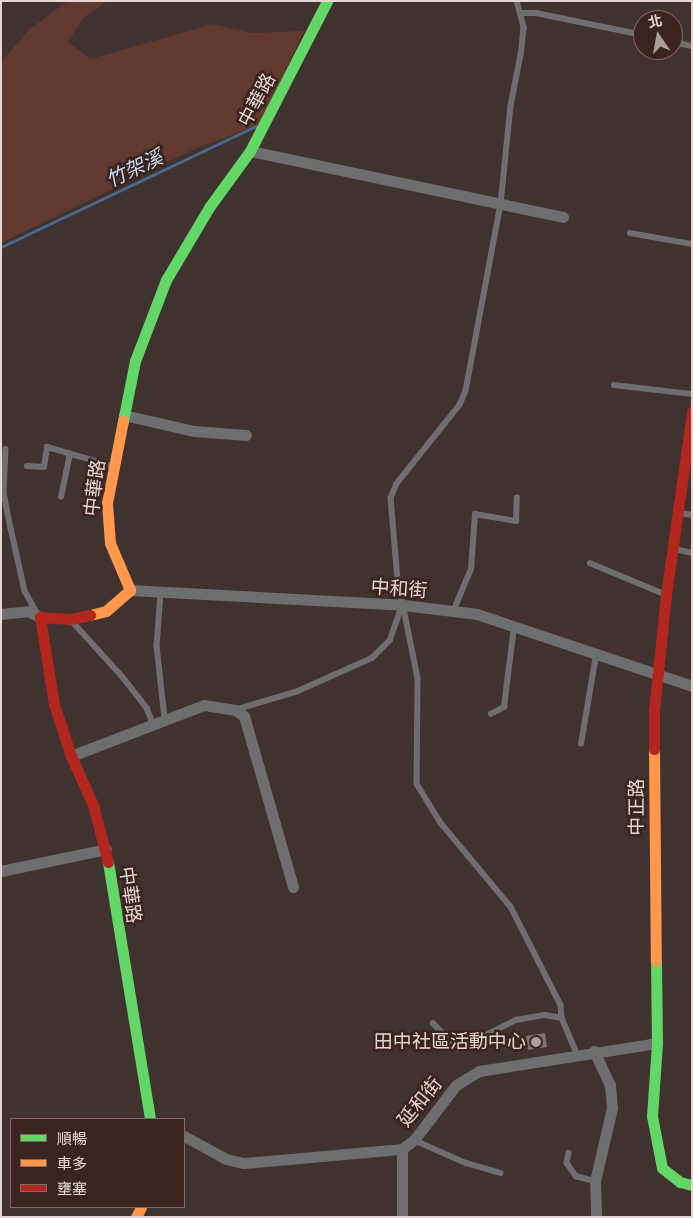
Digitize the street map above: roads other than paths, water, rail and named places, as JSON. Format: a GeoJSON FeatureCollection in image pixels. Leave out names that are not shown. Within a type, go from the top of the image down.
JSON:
{"type":"FeatureCollection","features":[{"type":"Feature","properties":{"kind":"street","name":"中華路"},"geometry":{"type":"LineString","coordinates":[[130,590],[110,543],[107,520],[114,466],[136,361],[166,280],[210,206],[250,151],[327,1]]}},
{"type":"Feature","properties":{"kind":"street"},"geometry":{"type":"LineString","coordinates":[[250,151],[564,217]]}},
{"type":"Feature","properties":{"kind":"street","name":"中正路"},"geometry":{"type":"LineString","coordinates":[[692,412],[656,674],[657,1042],[652,1116],[662,1168],[680,1182],[692,1185]]}},
{"type":"Feature","properties":{"kind":"street"},"geometry":{"type":"LineString","coordinates":[[124,415],[194,431],[246,435]]}},
{"type":"Feature","properties":{"kind":"street"},"geometry":{"type":"LineString","coordinates":[[1,614],[28,611],[40,617],[70,619],[106,611],[130,590]]}},
{"type":"Feature","properties":{"kind":"street","name":"中和街"},"geometry":{"type":"LineString","coordinates":[[130,590],[161,594],[403,605],[477,614],[692,686]]}},
{"type":"Feature","properties":{"kind":"street","name":"中華路"},"geometry":{"type":"LineString","coordinates":[[40,617],[54,704],[71,756],[93,805],[106,849],[151,1118]]}},
{"type":"Feature","properties":{"kind":"street"},"geometry":{"type":"LineString","coordinates":[[71,756],[165,719],[204,706],[235,710],[244,716],[294,887]]}},
{"type":"Feature","properties":{"kind":"street"},"geometry":{"type":"LineString","coordinates":[[1,871],[106,849]]}},
{"type":"Feature","properties":{"kind":"street","name":"延和街"},"geometry":{"type":"LineString","coordinates":[[185,1137],[226,1159],[244,1163],[402,1149],[414,1140],[467,1076],[479,1071],[657,1042]]}},
{"type":"Feature","properties":{"kind":"street"},"geometry":{"type":"LineString","coordinates":[[594,1051],[610,1085],[612,1108],[595,1181],[596,1217]]}},
{"type":"Feature","properties":{"kind":"street"},"geometry":{"type":"LineString","coordinates":[[402,1149],[402,1217]]}},
{"type":"Feature","properties":{"kind":"lane"},"geometry":{"type":"LineString","coordinates":[[517,1],[524,28],[511,106],[502,204],[466,391],[460,405],[397,484],[391,498],[403,605],[418,678],[417,784],[440,823],[511,907],[557,997],[562,1018],[577,1054]]}},
{"type":"Feature","properties":{"kind":"lane"},"geometry":{"type":"LineString","coordinates":[[520,13],[536,13],[633,33]]}},
{"type":"Feature","properties":{"kind":"lane"},"geometry":{"type":"LineString","coordinates":[[630,233],[692,244]]}},
{"type":"Feature","properties":{"kind":"lane"},"geometry":{"type":"LineString","coordinates":[[614,385],[692,394]]}},
{"type":"Feature","properties":{"kind":"lane"},"geometry":{"type":"LineString","coordinates":[[27,466],[44,467],[47,447],[114,466]]}},
{"type":"Feature","properties":{"kind":"lane"},"geometry":{"type":"LineString","coordinates":[[6,449],[4,493],[11,528],[24,591],[40,617]]}},
{"type":"Feature","properties":{"kind":"lane"},"geometry":{"type":"LineString","coordinates":[[61,497],[70,454]]}},
{"type":"Feature","properties":{"kind":"lane"},"geometry":{"type":"LineString","coordinates":[[454,612],[471,569],[476,514],[516,521],[517,498]]}},
{"type":"Feature","properties":{"kind":"lane"},"geometry":{"type":"LineString","coordinates":[[678,513],[692,515]]}},
{"type":"Feature","properties":{"kind":"lane"},"geometry":{"type":"LineString","coordinates":[[672,548],[692,553]]}},
{"type":"Feature","properties":{"kind":"lane"},"geometry":{"type":"LineString","coordinates":[[590,563],[666,595]]}},
{"type":"Feature","properties":{"kind":"lane"},"geometry":{"type":"LineString","coordinates":[[161,594],[157,646],[165,719]]}},
{"type":"Feature","properties":{"kind":"lane"},"geometry":{"type":"LineString","coordinates":[[235,710],[298,691],[372,658],[390,640],[403,605]]}},
{"type":"Feature","properties":{"kind":"lane"},"geometry":{"type":"LineString","coordinates":[[70,619],[122,676],[147,708],[154,724]]}},
{"type":"Feature","properties":{"kind":"lane"},"geometry":{"type":"LineString","coordinates":[[491,714],[504,707],[514,627]]}},
{"type":"Feature","properties":{"kind":"lane"},"geometry":{"type":"LineString","coordinates":[[580,744],[596,655]]}},
{"type":"Feature","properties":{"kind":"lane"},"geometry":{"type":"LineString","coordinates":[[434,1022],[458,1049],[516,1020],[545,1015],[562,1018]]}},
{"type":"Feature","properties":{"kind":"lane"},"geometry":{"type":"LineString","coordinates":[[414,1140],[466,1163],[501,1173]]}},
{"type":"Feature","properties":{"kind":"lane"},"geometry":{"type":"LineString","coordinates":[[569,1154],[567,1163],[576,1176],[595,1181]]}},
{"type":"Feature","properties":{"kind":"waterway","name":"竹架溪"},"geometry":{"type":"LineString","coordinates":[[1,247],[256,126]]}},
{"type":"Feature","properties":{"kind":"place","name":"田中社區活動中心"},"geometry":{"type":"Point","coordinates":[536,1042]}}]}
